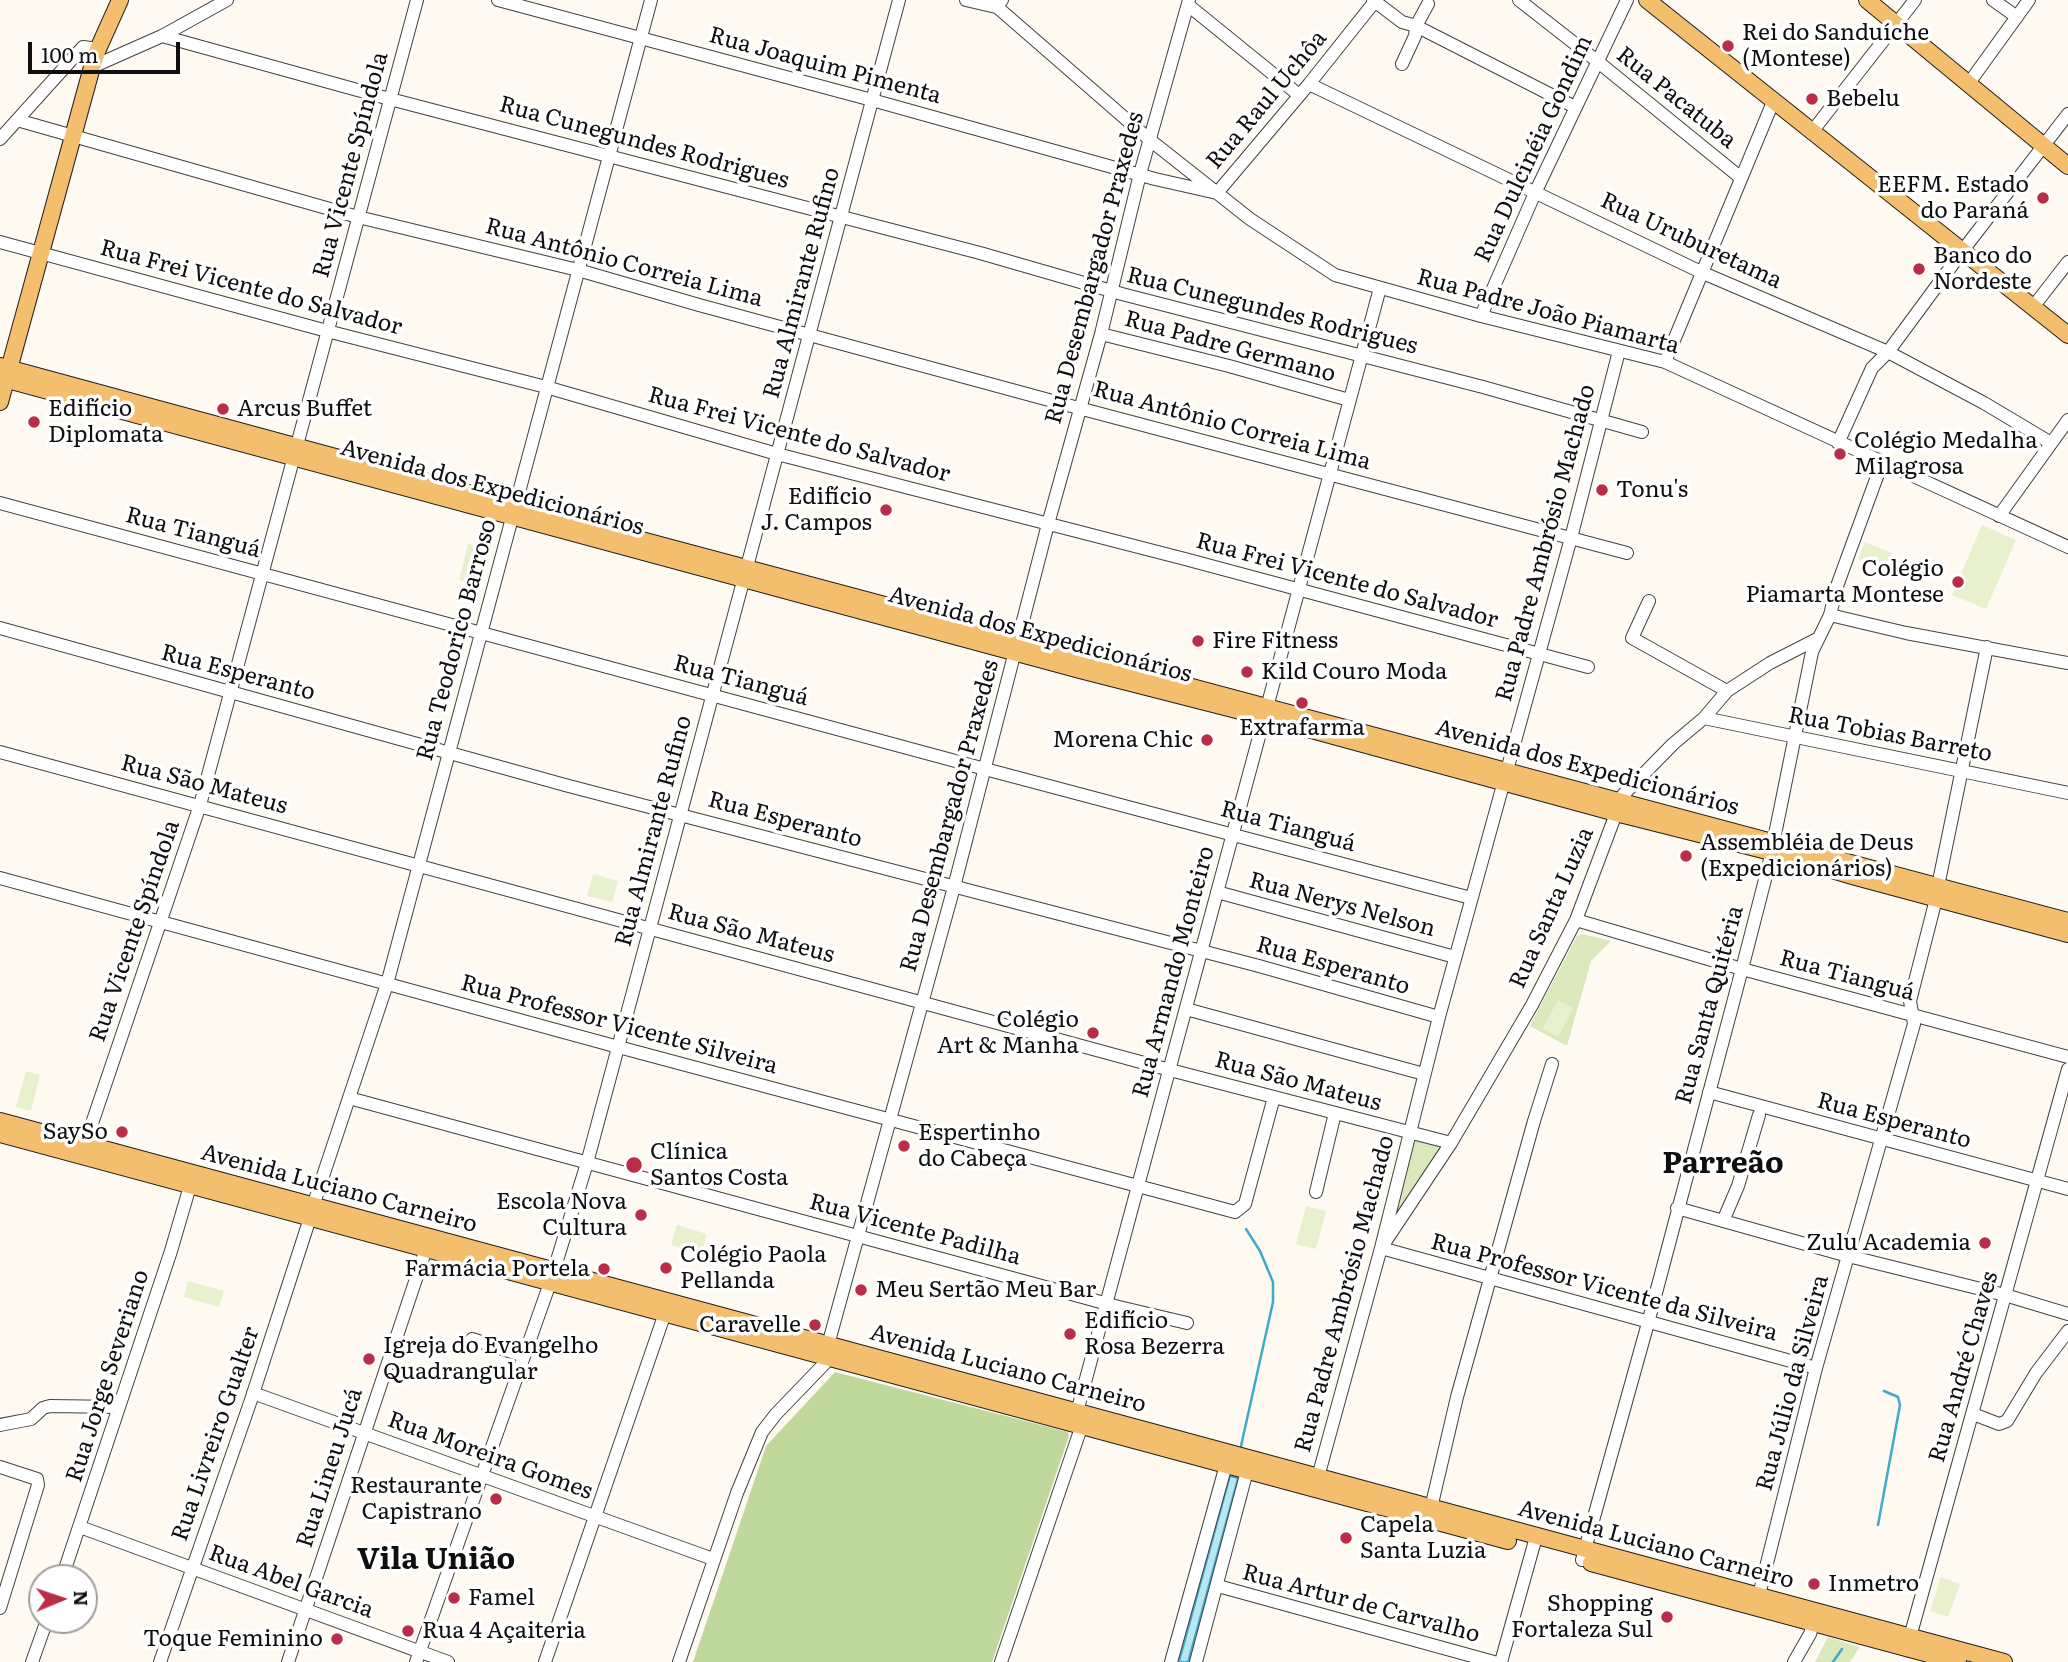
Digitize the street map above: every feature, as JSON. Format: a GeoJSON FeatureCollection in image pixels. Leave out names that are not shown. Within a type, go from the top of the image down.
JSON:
{"type":"FeatureCollection","features":[{"type":"Feature","properties":{"kind":"main road"},"geometry":{"type":"LineString","coordinates":[[0,402],[4,373],[92,67],[120,0]]}},
{"type":"Feature","properties":{"kind":"main road"},"geometry":{"type":"LineString","coordinates":[[1647,0],[2068,335]]}},
{"type":"Feature","properties":{"kind":"main road"},"geometry":{"type":"LineString","coordinates":[[1867,0],[2068,166]]}},
{"type":"Feature","properties":{"kind":"main road","name":"Avenida dos Expedicionários"},"geometry":{"type":"LineString","coordinates":[[4,373],[1772,846],[1937,892],[2068,934]]}},
{"type":"Feature","properties":{"kind":"main road","name":"Avenida dos Expedicionários"},"geometry":{"type":"LineString","coordinates":[[1937,892],[2068,921]]}},
{"type":"Feature","properties":{"kind":"main road","name":"Avenida Luciano Carneiro"},"geometry":{"type":"LineString","coordinates":[[1,1134],[85,1144],[426,1249],[552,1277],[665,1312],[732,1325]]}},
{"type":"Feature","properties":{"kind":"main road","name":"Avenida Luciano Carneiro"},"geometry":{"type":"LineString","coordinates":[[1,1134],[190,1186],[312,1212],[1080,1418],[1238,1464],[1583,1555],[1813,1624],[1849,1626],[1910,1637],[2004,1662]]}},
{"type":"Feature","properties":{"kind":"main road","name":"Avenida Luciano Carneiro"},"geometry":{"type":"LineString","coordinates":[[1238,1464],[1318,1477],[1431,1508],[1534,1542]]}},
{"type":"Feature","properties":{"kind":"main road","name":"Avenida Luciano Carneiro"},"geometry":{"type":"LineString","coordinates":[[1583,1555],[1759,1595],[1958,1662]]}},
{"type":"Feature","properties":{"kind":"street"},"geometry":{"type":"LineString","coordinates":[[92,67],[162,36],[227,0]]}},
{"type":"Feature","properties":{"kind":"street","name":"Rua Vicente Spíndola"},"geometry":{"type":"LineString","coordinates":[[85,1144],[200,804],[417,0]]}},
{"type":"Feature","properties":{"kind":"street","name":"Rua Joaquim Pimenta"},"geometry":{"type":"LineString","coordinates":[[498,0],[1140,174]]}},
{"type":"Feature","properties":{"kind":"street","name":"Rua Teodorico Barroso"},"geometry":{"type":"LineString","coordinates":[[312,1212],[387,984],[651,0]]}},
{"type":"Feature","properties":{"kind":"street","name":"Rua Almirante Rufino"},"geometry":{"type":"LineString","coordinates":[[418,1657],[552,1277],[587,1163],[899,0]]}},
{"type":"Feature","properties":{"kind":"street"},"geometry":{"type":"LineString","coordinates":[[966,0],[996,2]]}},
{"type":"Feature","properties":{"kind":"street"},"geometry":{"type":"LineString","coordinates":[[1375,0],[1402,22],[1416,26],[1575,107]]}},
{"type":"Feature","properties":{"kind":"street","name":"Rua Raul Uchôa"},"geometry":{"type":"LineString","coordinates":[[1217,193],[1310,84],[1375,0]]}},
{"type":"Feature","properties":{"kind":"street","name":"Rua Pacatuba"},"geometry":{"type":"LineString","coordinates":[[1519,0],[1741,178]]}},
{"type":"Feature","properties":{"kind":"street","name":"Rua Dulcinéia Gondim"},"geometry":{"type":"LineString","coordinates":[[1481,316],[1535,193],[1626,0]]}},
{"type":"Feature","properties":{"kind":"street"},"geometry":{"type":"LineString","coordinates":[[1811,133],[1915,0]]}},
{"type":"Feature","properties":{"kind":"street"},"geometry":{"type":"LineString","coordinates":[[1993,0],[2017,17]]}},
{"type":"Feature","properties":{"kind":"street"},"geometry":{"type":"LineString","coordinates":[[1969,83],[2029,0]]}},
{"type":"Feature","properties":{"kind":"street","name":"Rua Padre João Piamarta"},"geometry":{"type":"LineString","coordinates":[[996,2],[1150,140],[1250,219],[1335,275],[1481,316],[1665,362],[2068,547]]}},
{"type":"Feature","properties":{"kind":"street"},"geometry":{"type":"LineString","coordinates":[[1189,3],[1299,95]]}},
{"type":"Feature","properties":{"kind":"street","name":"Rua Desembargador Praxedes"},"geometry":{"type":"LineString","coordinates":[[829,1352],[889,1118],[923,1002],[1048,524],[1101,334],[1140,174],[1189,3]]}},
{"type":"Feature","properties":{"kind":"street"},"geometry":{"type":"LineString","coordinates":[[1402,64],[1415,36],[1416,26],[1428,4]]}},
{"type":"Feature","properties":{"kind":"street","name":"Rua Cunegundes Rodrigues"},"geometry":{"type":"LineString","coordinates":[[162,36],[1642,432]]}},
{"type":"Feature","properties":{"kind":"street"},"geometry":{"type":"LineString","coordinates":[[0,139],[83,47],[98,49]]}},
{"type":"Feature","properties":{"kind":"street","name":"Rua Uruburetama"},"geometry":{"type":"LineString","coordinates":[[1310,84],[1703,273],[1888,352],[1974,397],[2051,443]]}},
{"type":"Feature","properties":{"kind":"street"},"geometry":{"type":"LineString","coordinates":[[1665,362],[1773,102]]}},
{"type":"Feature","properties":{"kind":"street"},"geometry":{"type":"LineString","coordinates":[[1838,443],[1872,368],[1888,352],[2068,114]]}},
{"type":"Feature","properties":{"kind":"street","name":"Rua Antônio Correia Lima"},"geometry":{"type":"LineString","coordinates":[[17,120],[358,217],[578,270],[699,306],[1627,553]]}},
{"type":"Feature","properties":{"kind":"street","name":"Rua Padre João Piamarta"},"geometry":{"type":"LineString","coordinates":[[1140,174],[1217,193]]}},
{"type":"Feature","properties":{"kind":"street","name":"Rua Frei Vicente do Salvador"},"geometry":{"type":"LineString","coordinates":[[0,242],[546,387],[777,454],[1588,667]]}},
{"type":"Feature","properties":{"kind":"street"},"geometry":{"type":"LineString","coordinates":[[2033,307],[2068,262]]}},
{"type":"Feature","properties":{"kind":"street","name":"Rua Armando Monteiro"},"geometry":{"type":"LineString","coordinates":[[1002,1662],[1080,1418],[1106,1303],[1380,288]]}},
{"type":"Feature","properties":{"kind":"street","name":"Rua Padre Germano"},"geometry":{"type":"LineString","coordinates":[[1101,334],[1349,400]]}},
{"type":"Feature","properties":{"kind":"street","name":"Rua Padre Ambrósio Machado"},"geometry":{"type":"LineString","coordinates":[[1318,1477],[1381,1248],[1438,1017],[1571,538],[1619,351]]}},
{"type":"Feature","properties":{"kind":"street"},"geometry":{"type":"LineString","coordinates":[[1998,516],[2068,420]]}},
{"type":"Feature","properties":{"kind":"street","name":"Rua Santa Quitéria"},"geometry":{"type":"LineString","coordinates":[[1583,1555],[1742,969],[1817,639],[1830,615],[1882,463]]}},
{"type":"Feature","properties":{"kind":"street","name":"Rua Tianguá"},"geometry":{"type":"LineString","coordinates":[[0,503],[1471,898]]}},
{"type":"Feature","properties":{"kind":"street"},"geometry":{"type":"LineString","coordinates":[[1649,601],[1632,638],[1727,691]]}},
{"type":"Feature","properties":{"kind":"street"},"geometry":{"type":"LineString","coordinates":[[1830,615],[1867,625],[2068,663]]}},
{"type":"Feature","properties":{"kind":"street","name":"Rua Esperanto"},"geometry":{"type":"LineString","coordinates":[[0,628],[449,752],[1259,966],[1438,1017]]}},
{"type":"Feature","properties":{"kind":"street","name":"Rua Santa Luzia"},"geometry":{"type":"LineString","coordinates":[[1381,1248],[1451,1143],[1532,1005],[1576,920],[1619,806],[1646,771],[1704,718],[1727,691],[1770,663],[1817,639]]}},
{"type":"Feature","properties":{"kind":"street","name":"Rua Júlio da Silveira"},"geometry":{"type":"LineString","coordinates":[[1759,1595],[1816,1368],[1914,1024],[1910,1001],[1937,892],[1987,647]]}},
{"type":"Feature","properties":{"kind":"street","name":"Rua Tobias Barreto"},"geometry":{"type":"LineString","coordinates":[[1704,718],[2068,793]]}},
{"type":"Feature","properties":{"kind":"street","name":"Rua São Mateus"},"geometry":{"type":"LineString","coordinates":[[0,752],[200,804],[419,867],[1170,1070],[1451,1143]]}},
{"type":"Feature","properties":{"kind":"street","name":"Rua Professor Vicente Silveira"},"geometry":{"type":"LineString","coordinates":[[0,878],[1235,1212],[1245,1204],[1274,1097]]}},
{"type":"Feature","properties":{"kind":"street","name":"Rua Nerys Nelson"},"geometry":{"type":"LineString","coordinates":[[1217,892],[1455,957]]}},
{"type":"Feature","properties":{"kind":"street","name":"Rua Tianguá"},"geometry":{"type":"LineString","coordinates":[[1576,920],[1742,969],[2068,1057]]}},
{"type":"Feature","properties":{"kind":"street"},"geometry":{"type":"LineString","coordinates":[[1186,1009],[1424,1074]]}},
{"type":"Feature","properties":{"kind":"street"},"geometry":{"type":"LineString","coordinates":[[1431,1508],[1457,1398],[1552,1064]]}},
{"type":"Feature","properties":{"kind":"street","name":"Rua André Chaves"},"geometry":{"type":"LineString","coordinates":[[1910,1637],[2068,1069]]}},
{"type":"Feature","properties":{"kind":"street","name":"Rua Esperanto"},"geometry":{"type":"LineString","coordinates":[[1709,1092],[2068,1189]]}},
{"type":"Feature","properties":{"kind":"street","name":"Rua Vicente Padilha"},"geometry":{"type":"LineString","coordinates":[[349,1098],[858,1237],[1187,1323]]}},
{"type":"Feature","properties":{"kind":"street"},"geometry":{"type":"LineString","coordinates":[[1316,1192],[1335,1114]]}},
{"type":"Feature","properties":{"kind":"street"},"geometry":{"type":"LineString","coordinates":[[1723,1221],[1738,1186],[1759,1115]]}},
{"type":"Feature","properties":{"kind":"street","name":"Rua Jorge Severiano"},"geometry":{"type":"LineString","coordinates":[[67,1564],[172,1251],[190,1186]]}},
{"type":"Feature","properties":{"kind":"street"},"geometry":{"type":"LineString","coordinates":[[1678,1208],[2068,1314]]}},
{"type":"Feature","properties":{"kind":"street","name":"Rua Livreiro Gualter"},"geometry":{"type":"LineString","coordinates":[[160,1662],[312,1212]]}},
{"type":"Feature","properties":{"kind":"street","name":"Rua Professor Vicente da Silveira"},"geometry":{"type":"LineString","coordinates":[[1381,1248],[1816,1368]]}},
{"type":"Feature","properties":{"kind":"street","name":"Rua Lineu Jucá"},"geometry":{"type":"LineString","coordinates":[[288,1662],[426,1249]]}},
{"type":"Feature","properties":{"kind":"street"},"geometry":{"type":"LineString","coordinates":[[545,1662],[665,1312]]}},
{"type":"Feature","properties":{"kind":"street"},"geometry":{"type":"LineString","coordinates":[[1973,1414],[1999,1424],[2007,1421],[2036,1373],[2068,1331]]}},
{"type":"Feature","properties":{"kind":"street"},"geometry":{"type":"LineString","coordinates":[[472,1339],[524,1356]]}},
{"type":"Feature","properties":{"kind":"street"},"geometry":{"type":"LineString","coordinates":[[679,1662],[713,1559],[762,1432],[829,1352]]}},
{"type":"Feature","properties":{"kind":"street","name":"Rua Moreira Gomes"},"geometry":{"type":"LineString","coordinates":[[253,1393],[713,1559]]}},
{"type":"Feature","properties":{"kind":"street"},"geometry":{"type":"LineString","coordinates":[[0,1425],[31,1419],[43,1408],[50,1406],[118,1407]]}},
{"type":"Feature","properties":{"kind":"street"},"geometry":{"type":"LineString","coordinates":[[1196,1662],[1218,1586],[1238,1464]]}},
{"type":"Feature","properties":{"kind":"street"},"geometry":{"type":"LineString","coordinates":[[1171,1662],[1238,1464]]}},
{"type":"Feature","properties":{"kind":"street"},"geometry":{"type":"LineString","coordinates":[[0,1467],[37,1479],[38,1485],[0,1608]]}},
{"type":"Feature","properties":{"kind":"street","name":"Rua Abel Garcia"},"geometry":{"type":"LineString","coordinates":[[80,1527],[305,1609],[418,1657],[448,1662]]}},
{"type":"Feature","properties":{"kind":"street"},"geometry":{"type":"LineString","coordinates":[[1501,1662],[1534,1542]]}},
{"type":"Feature","properties":{"kind":"street","name":"Rua Artur de Carvalho"},"geometry":{"type":"LineString","coordinates":[[1218,1586],[1493,1662]]}},
{"type":"Feature","properties":{"kind":"street"},"geometry":{"type":"LineString","coordinates":[[1794,1662],[1813,1624]]}},
{"type":"Feature","properties":{"kind":"street"},"geometry":{"type":"LineString","coordinates":[[32,1662],[42,1634]]}},
{"type":"Feature","properties":{"kind":"green space"},"geometry":{"type":"Polygon","coordinates":[[[1982,525],[2016,540],[1986,609],[1952,595],[1982,525]]]}},
{"type":"Feature","properties":{"kind":"green space"},"geometry":{"type":"Polygon","coordinates":[[[1865,542],[1892,553],[1885,570],[1858,559],[1865,542]]]}},
{"type":"Feature","properties":{"kind":"green space"},"geometry":{"type":"Polygon","coordinates":[[[468,544],[486,548],[477,585],[459,580],[468,544]]]}},
{"type":"Feature","properties":{"kind":"green space"},"geometry":{"type":"Polygon","coordinates":[[[593,874],[618,881],[612,902],[587,896],[593,874]]]}},
{"type":"Feature","properties":{"kind":"green space"},"geometry":{"type":"Polygon","coordinates":[[[1582,934],[1611,941],[1591,961],[1567,1046],[1530,1026],[1577,936],[1582,934]]]}},
{"type":"Feature","properties":{"kind":"green space"},"geometry":{"type":"Polygon","coordinates":[[[1558,1000],[1573,1008],[1558,1037],[1542,1029],[1558,1000]]]}},
{"type":"Feature","properties":{"kind":"green space"},"geometry":{"type":"Polygon","coordinates":[[[26,1071],[40,1075],[31,1111],[16,1107],[26,1071]]]}},
{"type":"Feature","properties":{"kind":"green space"},"geometry":{"type":"Polygon","coordinates":[[[1415,1139],[1441,1147],[1442,1151],[1398,1208],[1412,1142],[1415,1139]]]}},
{"type":"Feature","properties":{"kind":"green space"},"geometry":{"type":"Polygon","coordinates":[[[1306,1206],[1326,1211],[1316,1249],[1296,1244],[1306,1206]]]}},
{"type":"Feature","properties":{"kind":"green space"},"geometry":{"type":"Polygon","coordinates":[[[677,1225],[707,1234],[701,1255],[671,1245],[677,1225]]]}},
{"type":"Feature","properties":{"kind":"green space"},"geometry":{"type":"Polygon","coordinates":[[[188,1281],[224,1291],[219,1307],[184,1297],[188,1281]]]}},
{"type":"Feature","properties":{"kind":"green space"},"geometry":{"type":"Polygon","coordinates":[[[835,1372],[1068,1432],[1069,1436],[992,1662],[693,1662],[766,1446],[835,1372]]]}},
{"type":"Feature","properties":{"kind":"green space"},"geometry":{"type":"Polygon","coordinates":[[[1941,1577],[1960,1584],[1948,1617],[1930,1611],[1941,1577]]]}},
{"type":"Feature","properties":{"kind":"green space"},"geometry":{"type":"Polygon","coordinates":[[[1828,1637],[1860,1647],[1850,1662],[1815,1662],[1828,1637]]]}},
{"type":"Feature","properties":{"kind":"water"},"geometry":{"type":"Polygon","coordinates":[[[1230,1476],[1238,1478],[1188,1662],[1179,1662],[1230,1476]]]}},
{"type":"Feature","properties":{"kind":"waterway"},"geometry":{"type":"LineString","coordinates":[[1241,1446],[1273,1302],[1273,1282],[1260,1251],[1246,1229]]}},
{"type":"Feature","properties":{"kind":"waterway"},"geometry":{"type":"LineString","coordinates":[[1878,1525],[1900,1405],[1898,1397],[1884,1391]]}},
{"type":"Feature","properties":{"kind":"waterway"},"geometry":{"type":"LineString","coordinates":[[1833,1662],[1842,1649]]}},
{"type":"Feature","properties":{"kind":"place","name":"Rei do Sanduíche (Montese)"},"geometry":{"type":"Point","coordinates":[1728,46]}},
{"type":"Feature","properties":{"kind":"place","name":"Bebelu"},"geometry":{"type":"Point","coordinates":[1812,99]}},
{"type":"Feature","properties":{"kind":"place","name":"EEFM. Estado do Paraná"},"geometry":{"type":"Point","coordinates":[2043,198]}},
{"type":"Feature","properties":{"kind":"place","name":"Banco do Nordeste"},"geometry":{"type":"Point","coordinates":[1919,269]}},
{"type":"Feature","properties":{"kind":"place","name":"Arcus Buffet"},"geometry":{"type":"Point","coordinates":[223,409]}},
{"type":"Feature","properties":{"kind":"place","name":"Edifício Diplomata"},"geometry":{"type":"Point","coordinates":[34,422]}},
{"type":"Feature","properties":{"kind":"place","name":"Colégio Medalha Milagrosa"},"geometry":{"type":"Point","coordinates":[1840,454]}},
{"type":"Feature","properties":{"kind":"place","name":"Tonu's"},"geometry":{"type":"Point","coordinates":[1602,490]}},
{"type":"Feature","properties":{"kind":"place","name":"Edifício J. Campos"},"geometry":{"type":"Point","coordinates":[886,510]}},
{"type":"Feature","properties":{"kind":"place","name":"Colégio Piamarta Montese"},"geometry":{"type":"Point","coordinates":[1958,582]}},
{"type":"Feature","properties":{"kind":"place","name":"Fire Fitness"},"geometry":{"type":"Point","coordinates":[1198,641]}},
{"type":"Feature","properties":{"kind":"place","name":"Kild Couro Moda"},"geometry":{"type":"Point","coordinates":[1247,672]}},
{"type":"Feature","properties":{"kind":"place","name":"Extrafarma"},"geometry":{"type":"Point","coordinates":[1302,703]}},
{"type":"Feature","properties":{"kind":"place","name":"Morena Chic"},"geometry":{"type":"Point","coordinates":[1207,740]}},
{"type":"Feature","properties":{"kind":"place","name":"Assembléia de Deus (Expedicionários)"},"geometry":{"type":"Point","coordinates":[1686,856]}},
{"type":"Feature","properties":{"kind":"place","name":"Colégio Art & Manha"},"geometry":{"type":"Point","coordinates":[1093,1033]}},
{"type":"Feature","properties":{"kind":"place","name":"SaySo"},"geometry":{"type":"Point","coordinates":[122,1132]}},
{"type":"Feature","properties":{"kind":"place","name":"Espertinho do Cabeça"},"geometry":{"type":"Point","coordinates":[904,1146]}},
{"type":"Feature","properties":{"kind":"place","name":"Clínica Santos Costa"},"geometry":{"type":"Point","coordinates":[634,1165]}},
{"type":"Feature","properties":{"kind":"place","name":"Escola Nova Cultura"},"geometry":{"type":"Point","coordinates":[641,1215]}},
{"type":"Feature","properties":{"kind":"place","name":"Zulu Academia"},"geometry":{"type":"Point","coordinates":[1985,1243]}},
{"type":"Feature","properties":{"kind":"place","name":"Colégio Paola Pellanda"},"geometry":{"type":"Point","coordinates":[666,1268]}},
{"type":"Feature","properties":{"kind":"place","name":"Farmácia Portela"},"geometry":{"type":"Point","coordinates":[604,1269]}},
{"type":"Feature","properties":{"kind":"place","name":"Meu Sertão Meu Bar"},"geometry":{"type":"Point","coordinates":[861,1290]}},
{"type":"Feature","properties":{"kind":"place","name":"Caravelle"},"geometry":{"type":"Point","coordinates":[815,1325]}},
{"type":"Feature","properties":{"kind":"place","name":"Edifício Rosa Bezerra"},"geometry":{"type":"Point","coordinates":[1070,1334]}},
{"type":"Feature","properties":{"kind":"place","name":"Igreja do Evangelho Quadrangular"},"geometry":{"type":"Point","coordinates":[369,1359]}},
{"type":"Feature","properties":{"kind":"place","name":"Restaurante Capistrano"},"geometry":{"type":"Point","coordinates":[496,1499]}},
{"type":"Feature","properties":{"kind":"place","name":"Capela Santa Luzia"},"geometry":{"type":"Point","coordinates":[1346,1538]}},
{"type":"Feature","properties":{"kind":"place","name":"Inmetro"},"geometry":{"type":"Point","coordinates":[1814,1584]}},
{"type":"Feature","properties":{"kind":"place","name":"Famel"},"geometry":{"type":"Point","coordinates":[454,1598]}},
{"type":"Feature","properties":{"kind":"place","name":"Shopping Fortaleza Sul"},"geometry":{"type":"Point","coordinates":[1667,1617]}},
{"type":"Feature","properties":{"kind":"place","name":"Rua 4 Açaiteria"},"geometry":{"type":"Point","coordinates":[408,1631]}},
{"type":"Feature","properties":{"kind":"place","name":"Toque Feminino"},"geometry":{"type":"Point","coordinates":[337,1639]}},
{"type":"Feature","properties":{"kind":"district","name":"Parreão"},"geometry":{"type":"Point","coordinates":[1723,1164]}},
{"type":"Feature","properties":{"kind":"district","name":"Vila União"},"geometry":{"type":"Point","coordinates":[436,1560]}}]}
